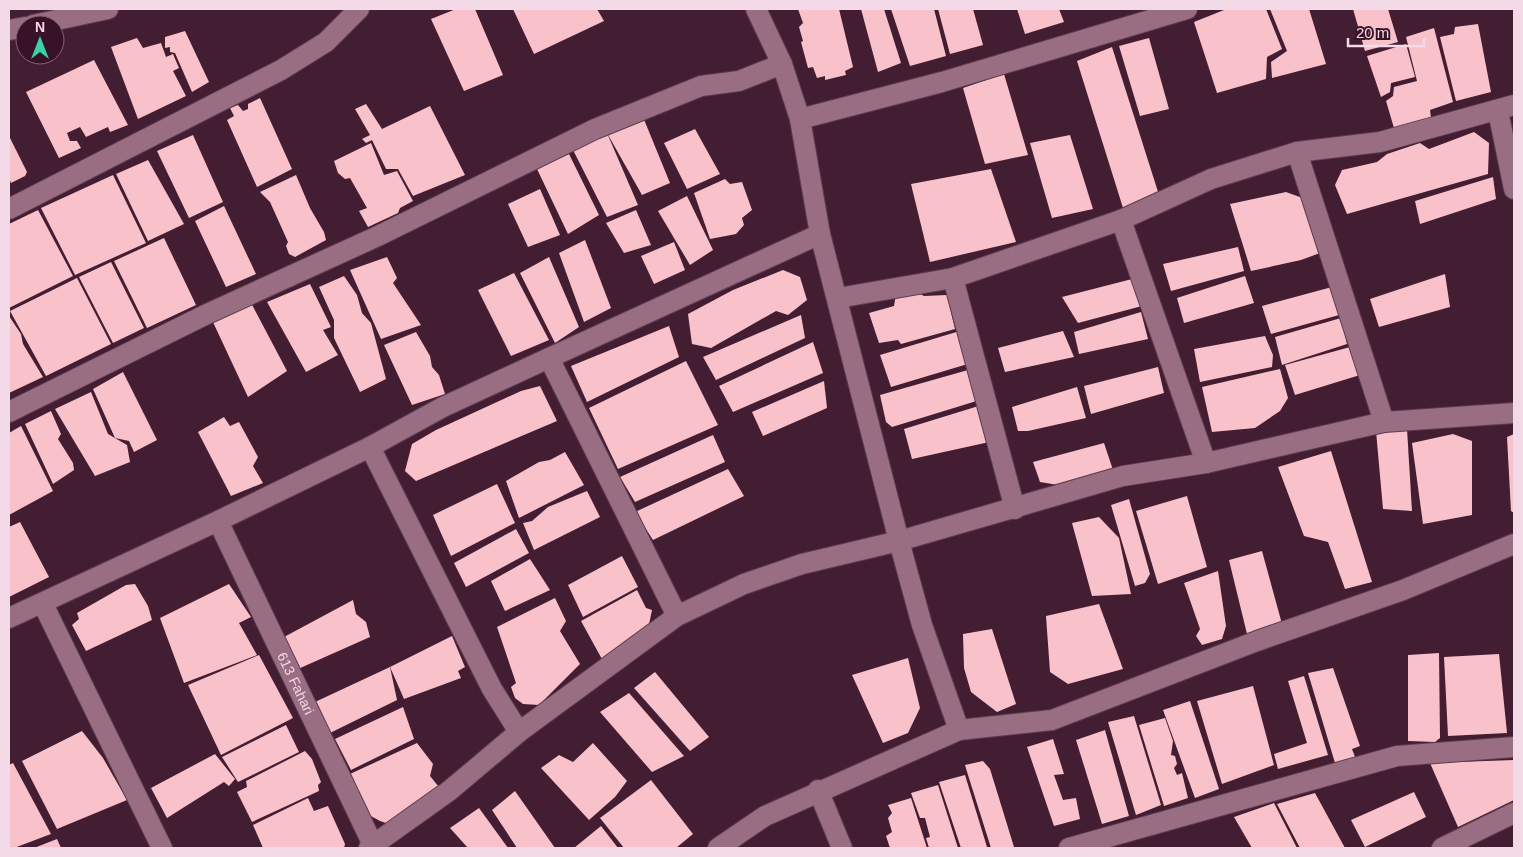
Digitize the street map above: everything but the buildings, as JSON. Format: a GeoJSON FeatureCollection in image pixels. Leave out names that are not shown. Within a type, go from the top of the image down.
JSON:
{"type":"FeatureCollection","features":[{"type":"Feature","properties":{"kind":"street"},"geometry":{"type":"LineString","coordinates":[[65,18],[108,9]]}},
{"type":"Feature","properties":{"kind":"street"},"geometry":{"type":"LineString","coordinates":[[9,209],[280,70],[326,42],[360,9]]}},
{"type":"Feature","properties":{"kind":"street"},"geometry":{"type":"LineString","coordinates":[[756,9],[782,64],[800,119],[820,234],[899,541],[922,625],[959,730]]}},
{"type":"Feature","properties":{"kind":"street"},"geometry":{"type":"LineString","coordinates":[[800,119],[942,82],[1187,9]]}},
{"type":"Feature","properties":{"kind":"street"},"geometry":{"type":"LineString","coordinates":[[9,412],[207,314],[378,236],[595,129],[701,86],[739,81],[782,64]]}},
{"type":"Feature","properties":{"kind":"street"},"geometry":{"type":"LineString","coordinates":[[838,298],[953,278],[1121,220],[1211,179],[1297,152],[1380,142],[1506,108],[1514,189]]}},
{"type":"Feature","properties":{"kind":"street"},"geometry":{"type":"LineString","coordinates":[[1297,152],[1384,422]]}},
{"type":"Feature","properties":{"kind":"street"},"geometry":{"type":"LineString","coordinates":[[1121,220],[1206,463]]}},
{"type":"Feature","properties":{"kind":"street"},"geometry":{"type":"LineString","coordinates":[[9,618],[43,604],[218,521],[370,447],[444,407],[820,234]]}},
{"type":"Feature","properties":{"kind":"street"},"geometry":{"type":"LineString","coordinates":[[953,278],[1015,509]]}},
{"type":"Feature","properties":{"kind":"street"},"geometry":{"type":"LineString","coordinates":[[549,358],[677,616]]}},
{"type":"Feature","properties":{"kind":"street"},"geometry":{"type":"LineString","coordinates":[[371,847],[448,791],[519,732],[677,616],[744,584],[794,567],[899,541],[1015,509],[1122,476],[1206,463],[1384,422],[1514,413]]}},
{"type":"Feature","properties":{"kind":"street"},"geometry":{"type":"LineString","coordinates":[[370,447],[492,689],[519,732]]}},
{"type":"Feature","properties":{"kind":"street","name":"613 Fahari"},"geometry":{"type":"LineString","coordinates":[[218,521],[371,847]]}},
{"type":"Feature","properties":{"kind":"street"},"geometry":{"type":"LineString","coordinates":[[718,848],[765,816],[818,790],[959,730],[1052,720],[1257,641],[1403,590],[1514,544]]}},
{"type":"Feature","properties":{"kind":"street"},"geometry":{"type":"LineString","coordinates":[[43,604],[162,848]]}},
{"type":"Feature","properties":{"kind":"street"},"geometry":{"type":"LineString","coordinates":[[1069,848],[1397,756],[1514,747]]}},
{"type":"Feature","properties":{"kind":"street"},"geometry":{"type":"LineString","coordinates":[[818,790],[842,848]]}},
{"type":"Feature","properties":{"kind":"street"},"geometry":{"type":"LineString","coordinates":[[1442,848],[1514,813]]}}]}
